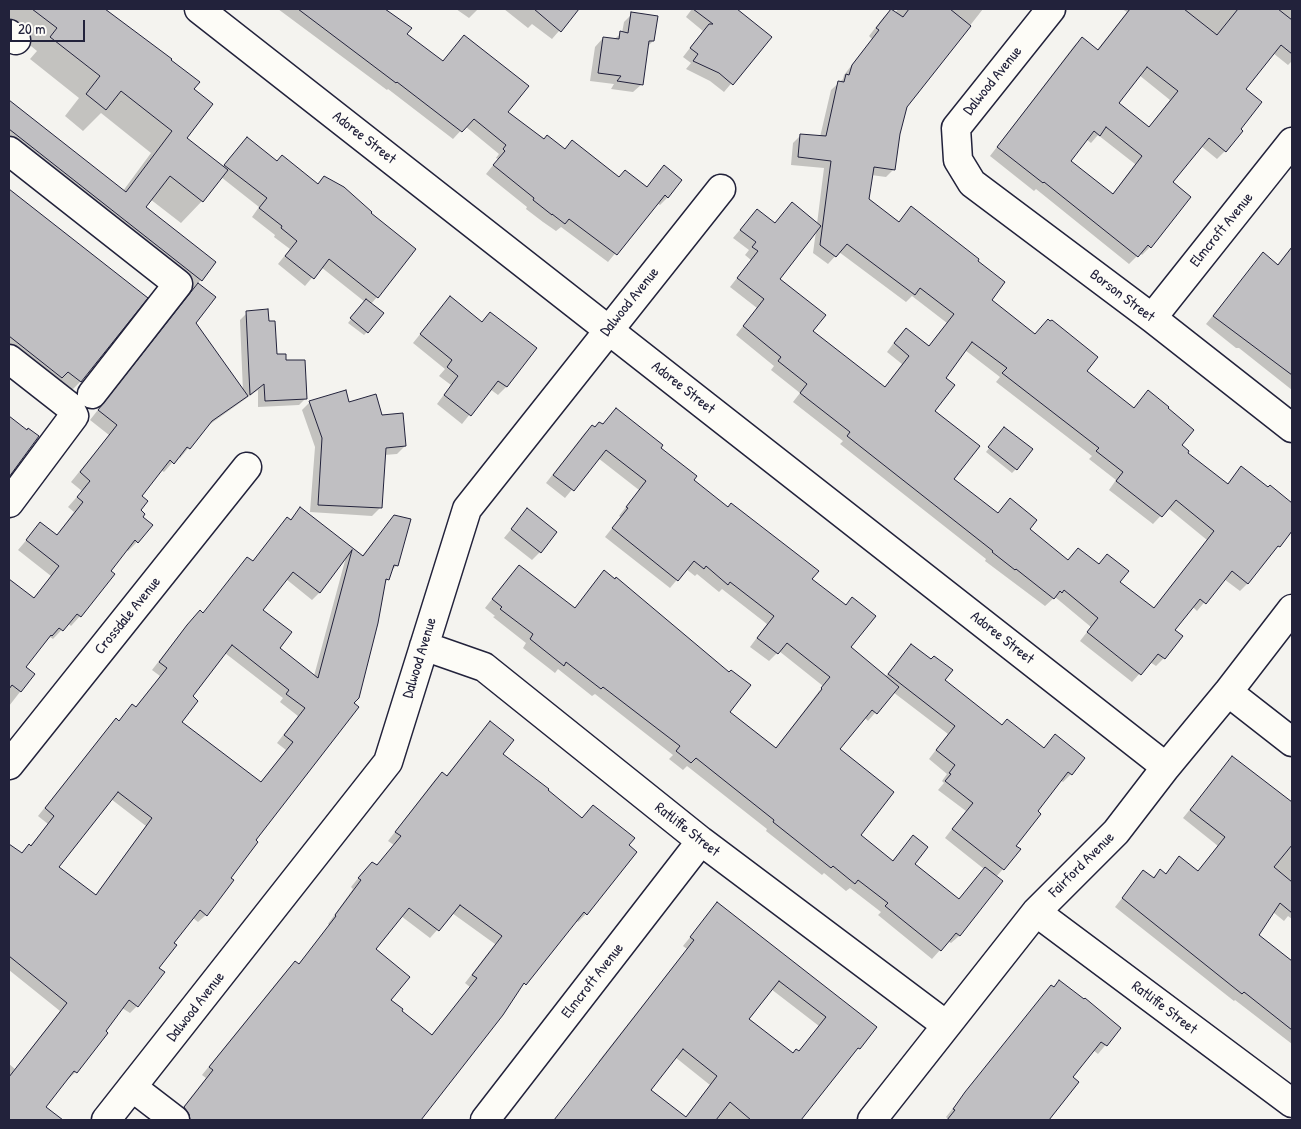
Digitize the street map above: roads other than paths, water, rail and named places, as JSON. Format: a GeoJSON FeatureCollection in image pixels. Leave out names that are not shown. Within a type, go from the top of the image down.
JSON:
{"type":"FeatureCollection","features":[{"type":"Feature","properties":{"kind":"street","name":"Adoree Street"},"geometry":{"type":"LineString","coordinates":[[199,9],[1166,767]]}},
{"type":"Feature","properties":{"kind":"street","name":"Dalwood Avenue"},"geometry":{"type":"LineString","coordinates":[[958,160],[956,128],[1051,9]]}},
{"type":"Feature","properties":{"kind":"street","name":"Elmcroft Avenue"},"geometry":{"type":"LineString","coordinates":[[1152,318],[1292,142]]}},
{"type":"Feature","properties":{"kind":"street"},"geometry":{"type":"LineString","coordinates":[[9,151],[178,284],[92,394]]}},
{"type":"Feature","properties":{"kind":"street","name":"Borson Street"},"geometry":{"type":"LineString","coordinates":[[958,160],[972,183],[1152,318],[1292,428]]}},
{"type":"Feature","properties":{"kind":"street","name":"Dalwood Avenue"},"geometry":{"type":"LineString","coordinates":[[106,1120],[388,762],[467,509],[720,189]]}},
{"type":"Feature","properties":{"kind":"street"},"geometry":{"type":"LineString","coordinates":[[9,359],[69,406],[74,416],[9,503]]}},
{"type":"Feature","properties":{"kind":"street","name":"Crossdale Avenue"},"geometry":{"type":"LineString","coordinates":[[9,764],[247,468]]}},
{"type":"Feature","properties":{"kind":"street","name":"Fairford Avenue"},"geometry":{"type":"LineString","coordinates":[[872,1120],[1036,912],[1116,832],[1292,609]]}},
{"type":"Feature","properties":{"kind":"street","name":"Ratliffe Street"},"geometry":{"type":"LineString","coordinates":[[424,646],[484,668],[701,841],[946,1026]]}},
{"type":"Feature","properties":{"kind":"street"},"geometry":{"type":"LineString","coordinates":[[1228,692],[1292,742]]}},
{"type":"Feature","properties":{"kind":"street","name":"Elmcroft Avenue"},"geometry":{"type":"LineString","coordinates":[[485,1120],[701,841]]}},
{"type":"Feature","properties":{"kind":"street","name":"Ratliffe Street"},"geometry":{"type":"LineString","coordinates":[[1036,912],[1292,1104]]}},
{"type":"Feature","properties":{"kind":"street"},"geometry":{"type":"LineString","coordinates":[[132,1087],[175,1120]]}}]}
